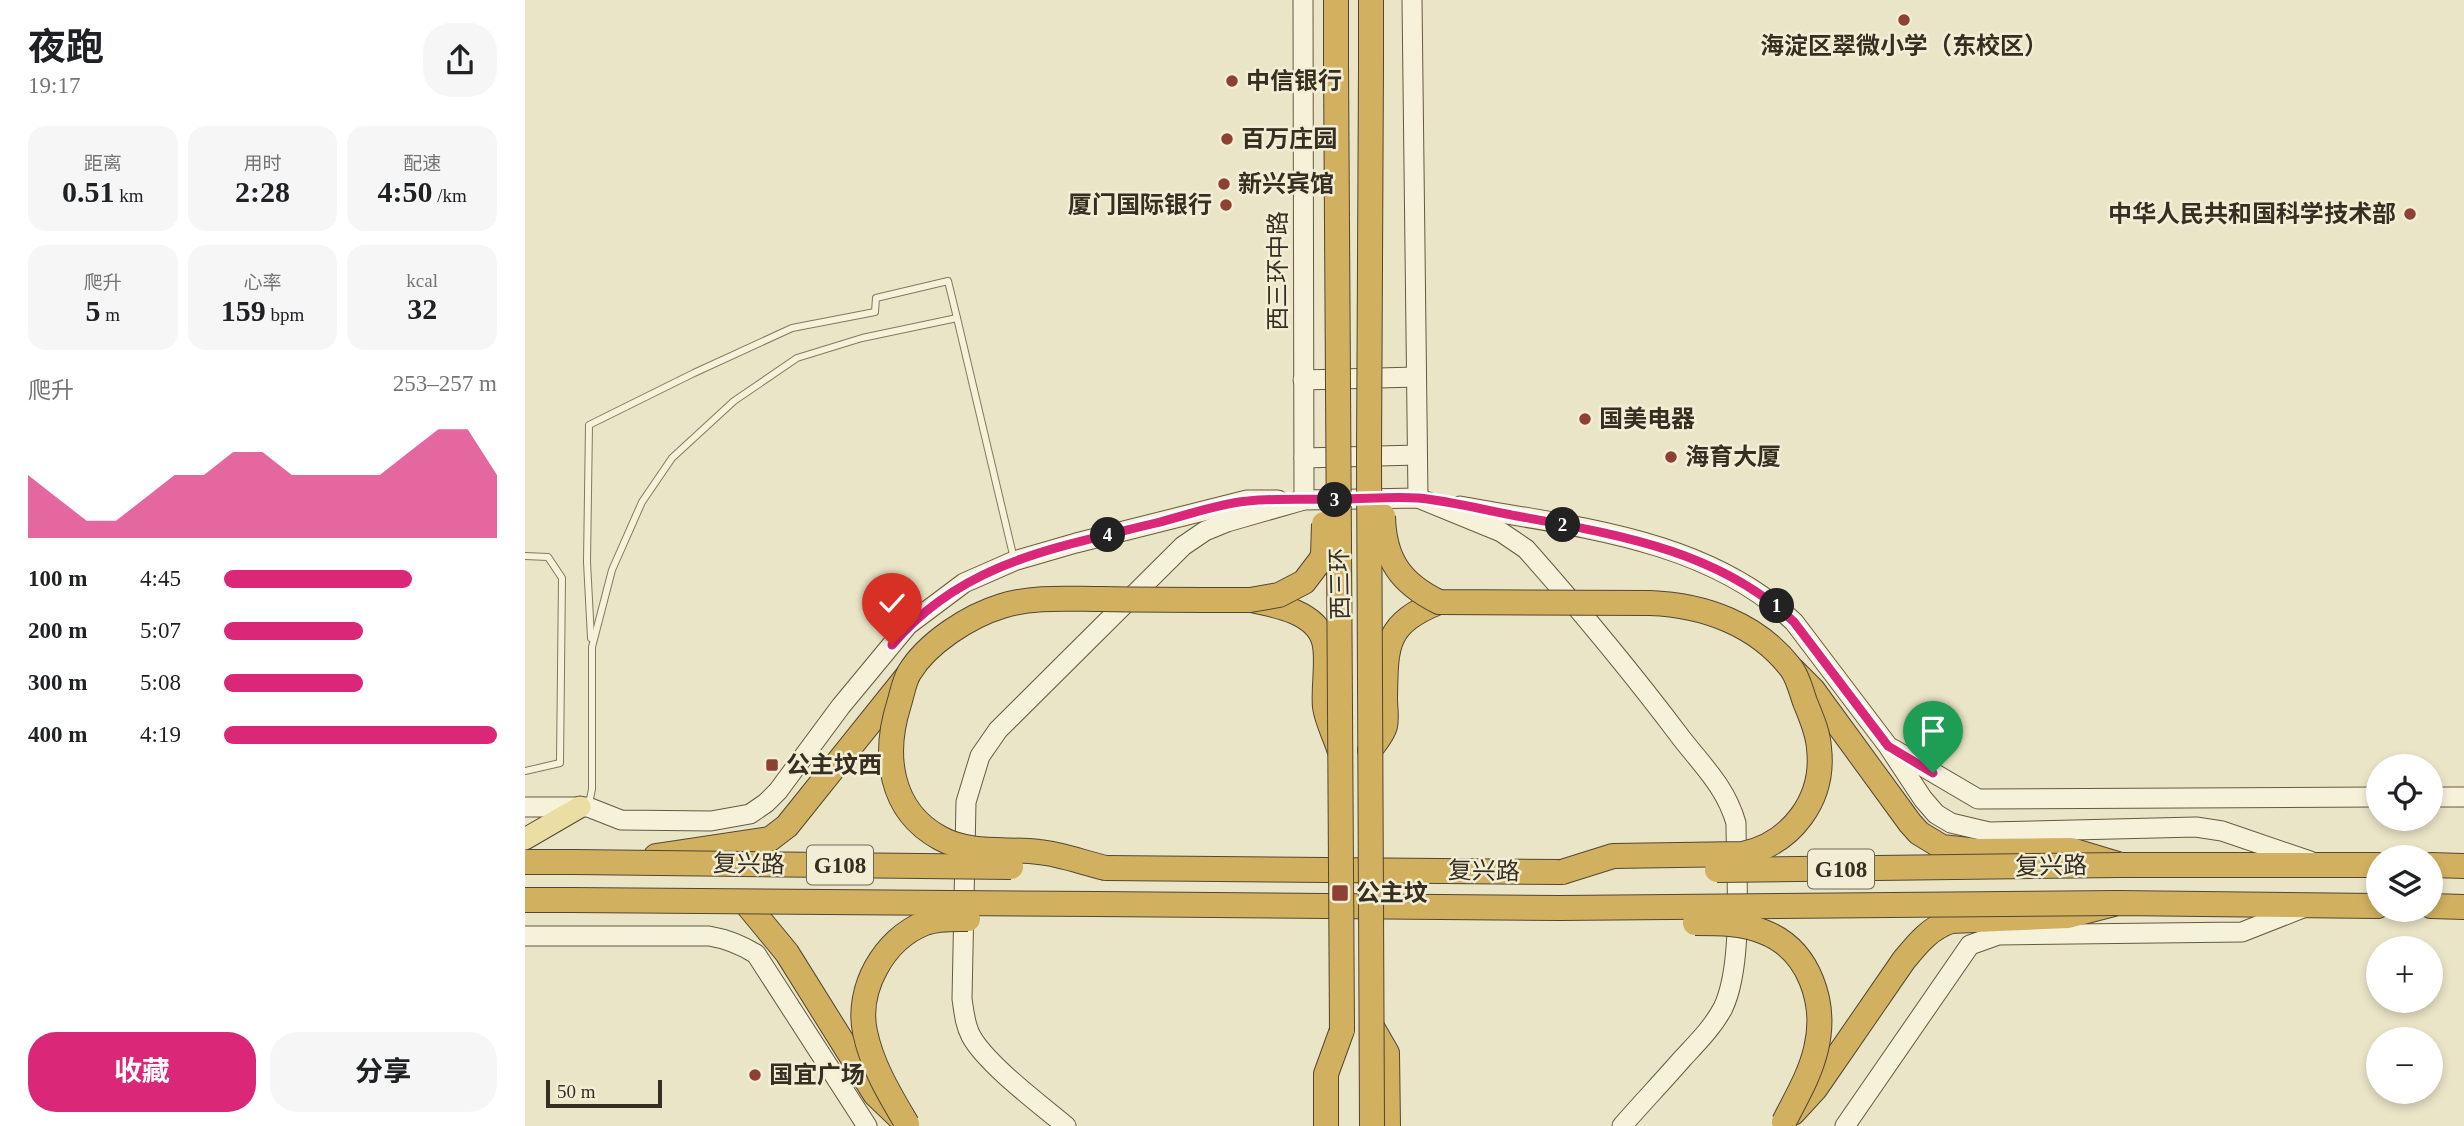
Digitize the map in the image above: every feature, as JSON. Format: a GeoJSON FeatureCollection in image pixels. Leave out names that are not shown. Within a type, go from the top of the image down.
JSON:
{"type":"FeatureCollection","features":[{"type":"Feature","properties":{"kind":"highway","name":"西三环"},"geometry":{"type":"LineString","coordinates":[[1336,0],[1342,1126]]}},
{"type":"Feature","properties":{"kind":"highway","name":"西三环"},"geometry":{"type":"LineString","coordinates":[[1371,0],[1369,459],[1372,1126]]}},
{"type":"Feature","properties":{"kind":"highway"},"geometry":{"type":"LineString","coordinates":[[1369,459],[1382,480],[1384,533],[1391,558],[1403,578],[1419,593],[1439,602]]}},
{"type":"Feature","properties":{"kind":"highway"},"geometry":{"type":"LineString","coordinates":[[1250,600],[1292,590],[1304,582],[1320,561],[1324,547],[1324,486],[1339,461]]}},
{"type":"Feature","properties":{"kind":"highway"},"geometry":{"type":"LineString","coordinates":[[612,862],[771,839],[787,826],[908,674],[944,636],[984,612],[1004,605],[1053,599],[1250,600],[1288,609],[1305,618],[1318,630],[1325,642],[1325,710],[1341,754]]}},
{"type":"Feature","properties":{"kind":"highway"},"geometry":{"type":"LineString","coordinates":[[1370,750],[1385,728],[1386,653],[1390,641],[1404,622],[1419,610],[1439,602],[1650,603],[1693,607],[1718,614],[1752,633],[1776,652],[1813,690],[1910,823],[1930,841],[1942,848],[1961,850],[2071,850],[2121,865]]}},
{"type":"Feature","properties":{"kind":"highway"},"geometry":{"type":"LineString","coordinates":[[1562,872],[1613,856],[1743,854],[1759,850],[1785,836],[1810,802],[1820,763],[1815,727],[1793,670]]}},
{"type":"Feature","properties":{"kind":"highway"},"geometry":{"type":"LineString","coordinates":[[908,674],[894,719],[890,758],[895,783],[905,803],[928,830],[955,844],[977,850],[1041,852],[1106,868]]}},
{"type":"Feature","properties":{"kind":"highway","name":"复兴路"},"geometry":{"type":"LineString","coordinates":[[525,862],[1562,872],[2366,865]]}},
{"type":"Feature","properties":{"kind":"highway"},"geometry":{"type":"LineString","coordinates":[[2443,865],[2464,866]]}},
{"type":"Feature","properties":{"kind":"highway","name":"复兴路"},"geometry":{"type":"LineString","coordinates":[[525,900],[1560,908],[2118,903],[2366,906]]}},
{"type":"Feature","properties":{"kind":"highway"},"geometry":{"type":"LineString","coordinates":[[745,902],[787,953],[875,1094],[908,1125]]}},
{"type":"Feature","properties":{"kind":"highway"},"geometry":{"type":"LineString","coordinates":[[1782,1124],[1815,1089],[1904,960],[1930,931],[1951,921],[2068,916],[2118,903]]}},
{"type":"Feature","properties":{"kind":"highway"},"geometry":{"type":"LineString","coordinates":[[908,1125],[879,1073],[864,1030],[863,1008],[868,987],[875,968],[885,954],[896,942],[925,923],[942,919],[1025,918],[1096,904]]}},
{"type":"Feature","properties":{"kind":"highway"},"geometry":{"type":"LineString","coordinates":[[2443,906],[2464,907]]}},
{"type":"Feature","properties":{"kind":"highway"},"geometry":{"type":"LineString","coordinates":[[1560,908],[1610,923],[1722,923],[1747,926],[1767,933],[1801,960],[1815,990],[1820,1026],[1810,1069],[1782,1124]]}},
{"type":"Feature","properties":{"kind":"highway"},"geometry":{"type":"LineString","coordinates":[[1372,1027],[1387,1053],[1388,1126]]}},
{"type":"Feature","properties":{"kind":"highway"},"geometry":{"type":"LineString","coordinates":[[1326,1126],[1326,1074],[1342,1030]]}},
{"type":"Feature","properties":{"kind":"main road"},"geometry":{"type":"LineString","coordinates":[[525,839],[584,807]]}},
{"type":"Feature","properties":{"kind":"street","name":"西三环中路"},"geometry":{"type":"LineString","coordinates":[[1303,0],[1304,500]]}},
{"type":"Feature","properties":{"kind":"street"},"geometry":{"type":"LineString","coordinates":[[1412,0],[1418,498]]}},
{"type":"Feature","properties":{"kind":"street"},"geometry":{"type":"LineString","coordinates":[[1303,380],[1416,377]]}},
{"type":"Feature","properties":{"kind":"street"},"geometry":{"type":"LineString","coordinates":[[1304,458],[1417,455]]}},
{"type":"Feature","properties":{"kind":"street"},"geometry":{"type":"LineString","coordinates":[[1063,1124],[980,1049],[965,1020],[964,818],[970,782],[980,756],[998,730],[1183,546],[1205,531],[1304,500],[1418,498],[1501,532],[1526,549],[1664,715],[1730,803],[1735,823],[1736,949],[1729,991],[1723,1007],[1709,1029],[1622,1126]]}},
{"type":"Feature","properties":{"kind":"street","name":"复兴路"},"geometry":{"type":"LineString","coordinates":[[1418,498],[1560,524],[1660,546],[1720,570],[1777,606],[1794,622],[1888,746],[1923,799],[1936,814],[1951,823],[1989,832],[2196,827],[2243,837],[2317,864]]}},
{"type":"Feature","properties":{"kind":"street","name":"复兴路"},"geometry":{"type":"LineString","coordinates":[[525,807],[584,807],[621,820],[711,821],[750,814],[778,791],[841,706],[908,625],[964,583],[1014,561],[1076,542],[1247,500],[1304,500]]}},
{"type":"Feature","properties":{"kind":"street","name":"复兴路"},"geometry":{"type":"LineString","coordinates":[[1888,746],[1979,800],[2366,797]]}},
{"type":"Feature","properties":{"kind":"street"},"geometry":{"type":"LineString","coordinates":[[2443,797],[2464,797]]}},
{"type":"Feature","properties":{"kind":"street","name":"复兴路"},"geometry":{"type":"LineString","coordinates":[[1845,1126],[1970,945],[1999,935],[2242,932],[2310,905]]}},
{"type":"Feature","properties":{"kind":"street"},"geometry":{"type":"LineString","coordinates":[[525,936],[709,936],[743,946],[756,954],[867,1126]]}},
{"type":"Feature","properties":{"kind":"lane"},"geometry":{"type":"LineString","coordinates":[[584,807],[592,789],[592,647],[587,562],[589,425],[792,328],[875,312],[876,298],[948,281],[1014,561]]}},
{"type":"Feature","properties":{"kind":"lane"},"geometry":{"type":"LineString","coordinates":[[592,647],[612,569],[642,502],[672,458],[734,401],[797,358],[862,338],[957,318]]}},
{"type":"Feature","properties":{"kind":"lane"},"geometry":{"type":"LineString","coordinates":[[525,556],[548,557],[562,578],[560,762],[525,771]]}},
{"type":"Feature","properties":{"kind":"place","name":"海淀区翠微小学（东校区）"},"geometry":{"type":"Point","coordinates":[1904,20]}},
{"type":"Feature","properties":{"kind":"place","name":"中信银行"},"geometry":{"type":"Point","coordinates":[1232,81]}},
{"type":"Feature","properties":{"kind":"place","name":"百万庄园"},"geometry":{"type":"Point","coordinates":[1227,139]}},
{"type":"Feature","properties":{"kind":"place","name":"新兴宾馆"},"geometry":{"type":"Point","coordinates":[1224,184]}},
{"type":"Feature","properties":{"kind":"place","name":"厦门国际银行"},"geometry":{"type":"Point","coordinates":[1226,205]}},
{"type":"Feature","properties":{"kind":"place","name":"中华人民共和国科学技术部"},"geometry":{"type":"Point","coordinates":[2410,214]}},
{"type":"Feature","properties":{"kind":"place","name":"国美电器"},"geometry":{"type":"Point","coordinates":[1585,419]}},
{"type":"Feature","properties":{"kind":"place","name":"海育大厦"},"geometry":{"type":"Point","coordinates":[1671,457]}},
{"type":"Feature","properties":{"kind":"place","name":"公主坟西"},"geometry":{"type":"Point","coordinates":[772,765]}},
{"type":"Feature","properties":{"kind":"place","name":"公主坟"},"geometry":{"type":"Point","coordinates":[1340,893]}},
{"type":"Feature","properties":{"kind":"place","name":"国宜广场"},"geometry":{"type":"Point","coordinates":[755,1075]}},
{"type":"Feature","properties":{"kind":"route"},"geometry":{"type":"LineString","coordinates":[[892,645],[908,625],[964,583],[989,570],[1076,542],[1247,500],[1418,498],[1560,524],[1660,546],[1708,564],[1777,606],[1794,622],[1888,746],[1933,773]]}}]}
